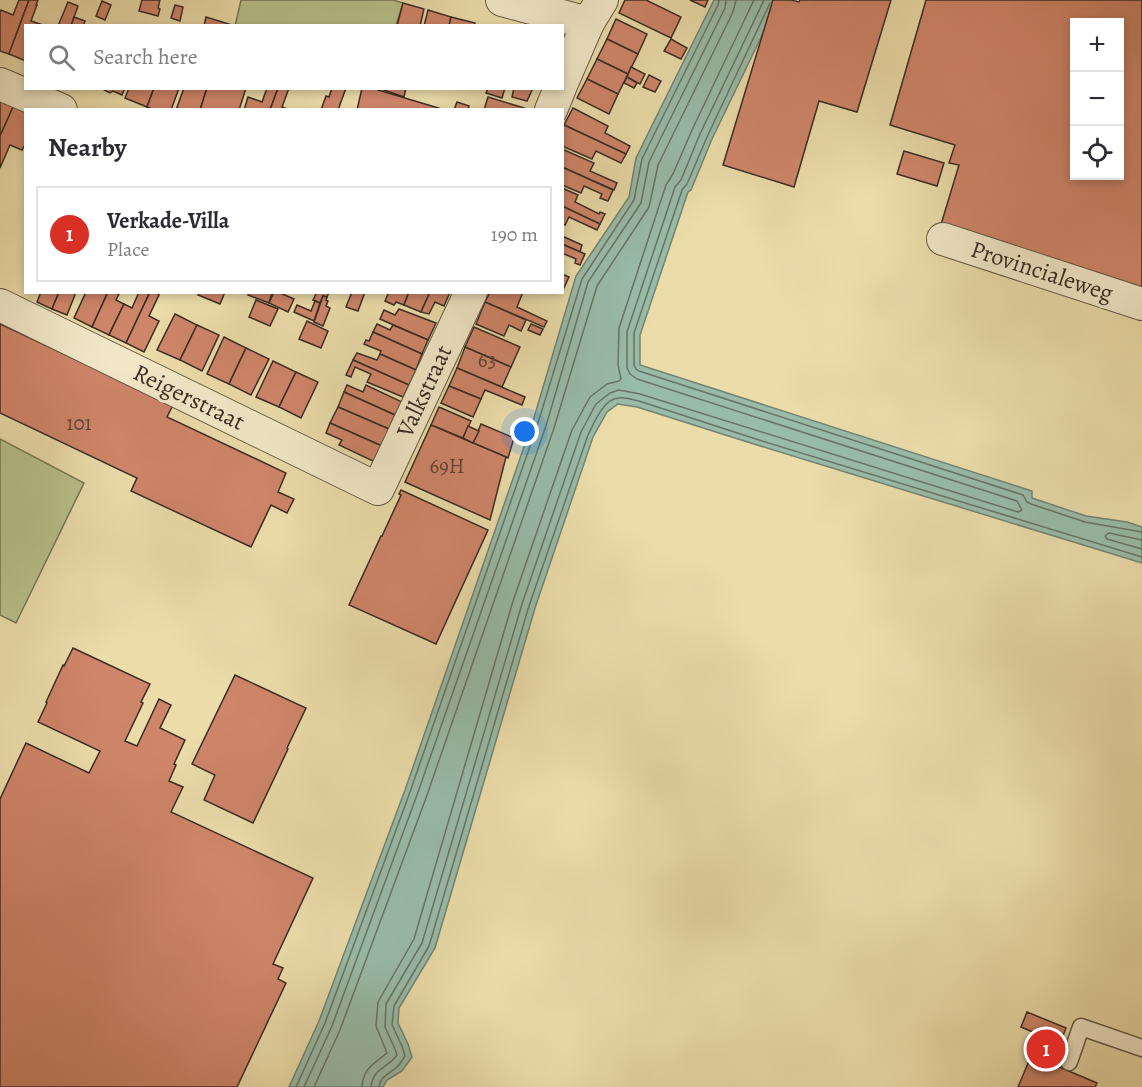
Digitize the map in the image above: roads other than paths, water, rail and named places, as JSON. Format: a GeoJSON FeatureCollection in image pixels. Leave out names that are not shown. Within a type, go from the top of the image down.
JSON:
{"type":"FeatureCollection","features":[{"type":"Feature","properties":{"kind":"street"},"geometry":{"type":"LineString","coordinates":[[502,0],[595,12],[564,79]]}},
{"type":"Feature","properties":{"kind":"street"},"geometry":{"type":"LineString","coordinates":[[0,84],[56,108]]}},
{"type":"Feature","properties":{"kind":"street"},"geometry":{"type":"LineString","coordinates":[[552,108],[559,90]]}},
{"type":"Feature","properties":{"kind":"street","name":"Provincialeweg"},"geometry":{"type":"LineString","coordinates":[[942,239],[1142,304]]}},
{"type":"Feature","properties":{"kind":"street","name":"Valkstraat"},"geometry":{"type":"LineString","coordinates":[[378,489],[470,294]]}},
{"type":"Feature","properties":{"kind":"street","name":"Reigerstraat"},"geometry":{"type":"LineString","coordinates":[[0,305],[378,489]]}},
{"type":"Feature","properties":{"kind":"lane"},"geometry":{"type":"LineString","coordinates":[[1069,1062],[1081,1027],[1142,1048]]}},
{"type":"Feature","properties":{"kind":"water"},"geometry":{"type":"Polygon","coordinates":[[[714,0],[779,0],[712,139],[691,190],[688,192],[640,335],[640,365],[1032,491],[1032,498],[1086,516],[1127,522],[1142,527],[1142,563],[637,407],[618,404],[607,412],[593,437],[535,608],[435,948],[399,1008],[398,1023],[412,1057],[402,1071],[387,1080],[383,1087],[289,1087],[319,1021],[405,790],[533,421],[576,276],[629,197],[636,158],[714,0]]]}},
{"type":"Feature","properties":{"kind":"place","name":"Verkade-Villa"},"geometry":{"type":"Point","coordinates":[1046,1049]}}]}
